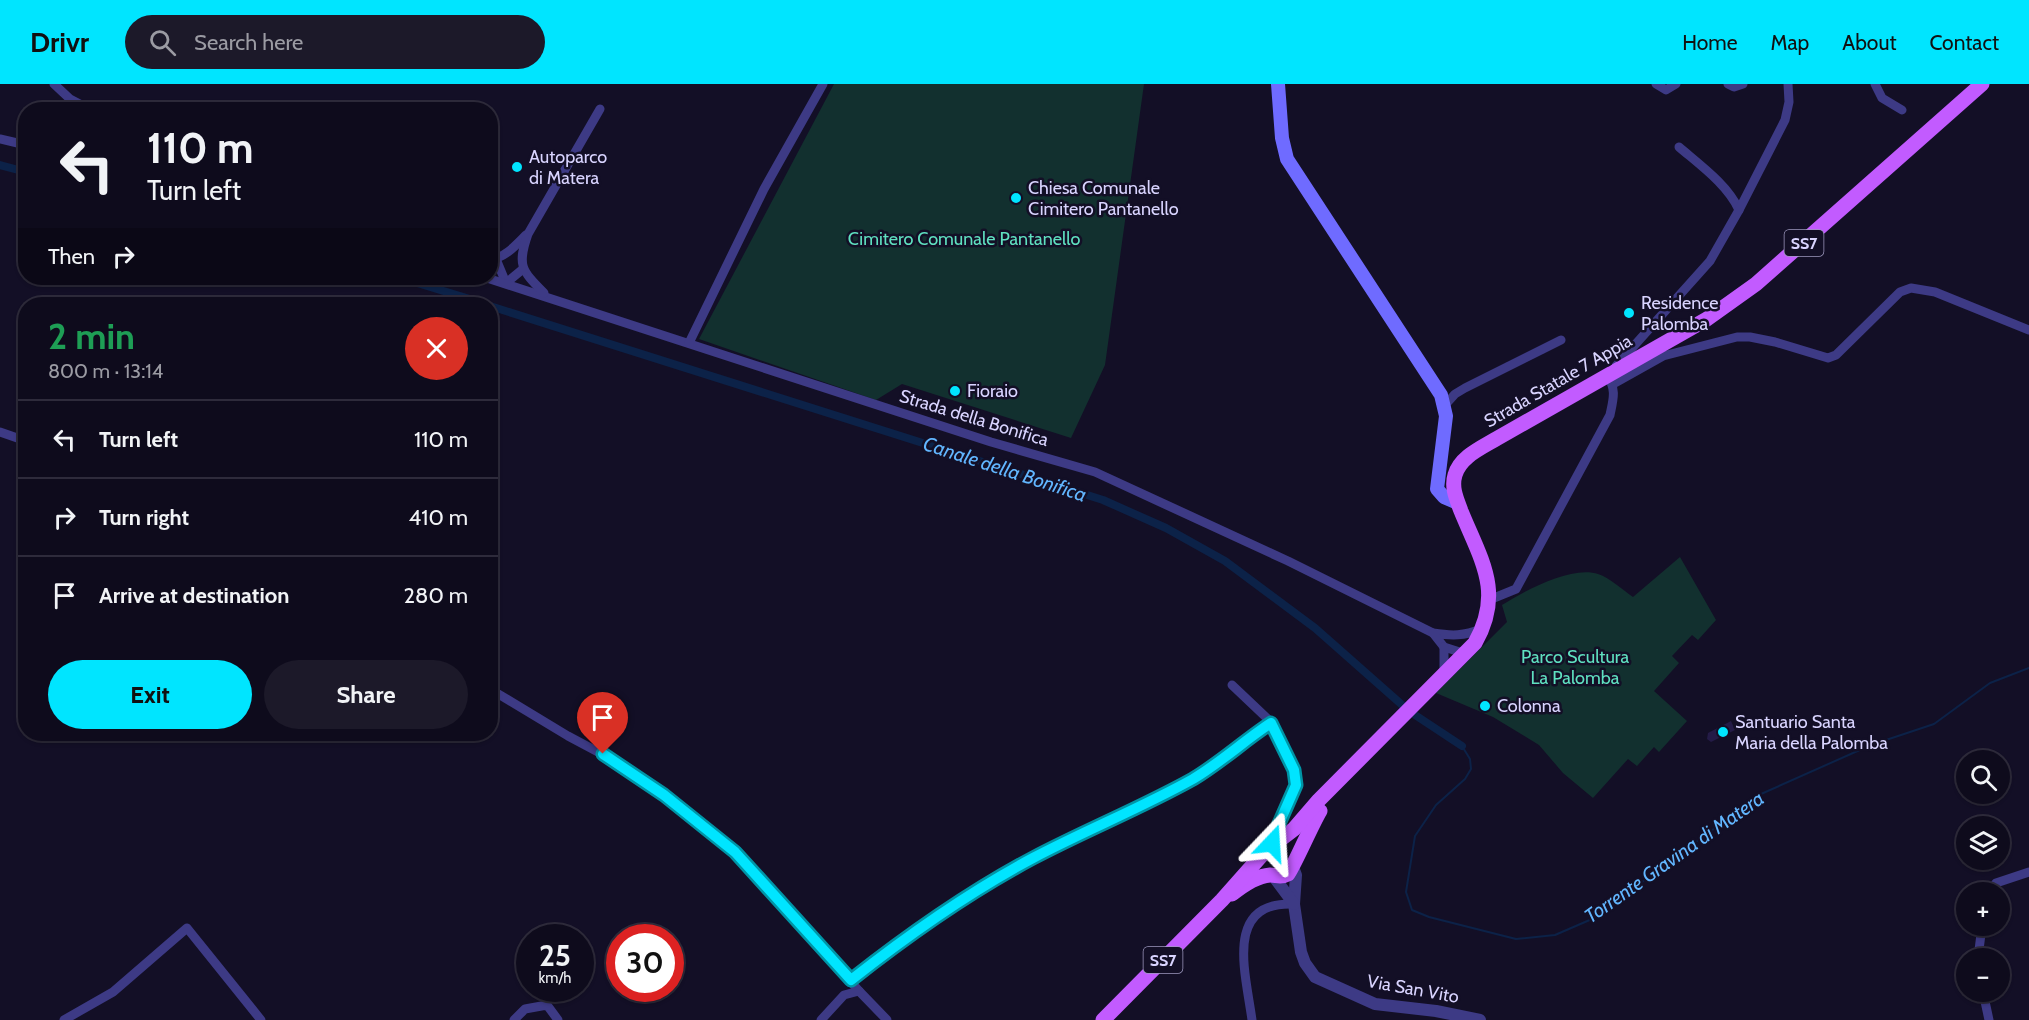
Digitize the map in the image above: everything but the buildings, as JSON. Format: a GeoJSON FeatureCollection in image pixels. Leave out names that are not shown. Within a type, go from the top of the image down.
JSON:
{"type":"FeatureCollection","features":[{"type":"Feature","properties":{"kind":"main road"},"geometry":{"type":"LineString","coordinates":[[1278,84],[1282,138],[1287,159],[1441,395],[1446,416],[1437,489],[1444,497],[1458,503]]}},
{"type":"Feature","properties":{"kind":"main road","name":"Strada Statale 7 Appia"},"geometry":{"type":"LineString","coordinates":[[1103,1020],[1222,900],[1261,856],[1265,848],[1294,829],[1466,654],[1484,628],[1489,600],[1488,579],[1482,558],[1454,489],[1455,475],[1471,454],[1610,380],[1707,319],[1756,284],[1982,84]]}},
{"type":"Feature","properties":{"kind":"main road","name":"Strada Statale 7 Appia"},"geometry":{"type":"LineString","coordinates":[[1222,900],[1241,887],[1272,876],[1287,874],[1331,790]]}},
{"type":"Feature","properties":{"kind":"main road"},"geometry":{"type":"LineString","coordinates":[[1275,843],[1289,846],[1294,863]]}},
{"type":"Feature","properties":{"kind":"main road"},"geometry":{"type":"LineString","coordinates":[[1261,856],[1263,869],[1272,876]]}},
{"type":"Feature","properties":{"kind":"street"},"geometry":{"type":"LineString","coordinates":[[54,84],[76,102]]}},
{"type":"Feature","properties":{"kind":"street"},"geometry":{"type":"LineString","coordinates":[[689,343],[764,189],[823,84]]}},
{"type":"Feature","properties":{"kind":"street"},"geometry":{"type":"LineString","coordinates":[[1656,84],[1665,90],[1676,84]]}},
{"type":"Feature","properties":{"kind":"street"},"geometry":{"type":"LineString","coordinates":[[1728,84],[1734,87],[1743,84]]}},
{"type":"Feature","properties":{"kind":"street"},"geometry":{"type":"LineString","coordinates":[[1489,600],[1516,589],[1610,415],[1610,380],[1710,261],[1785,120],[1789,102],[1788,84]]}},
{"type":"Feature","properties":{"kind":"street"},"geometry":{"type":"LineString","coordinates":[[1875,84],[1882,98],[1902,110]]}},
{"type":"Feature","properties":{"kind":"street"},"geometry":{"type":"LineString","coordinates":[[547,296],[524,273],[521,256],[528,234],[600,109]]}},
{"type":"Feature","properties":{"kind":"street"},"geometry":{"type":"LineString","coordinates":[[0,139],[18,143]]}},
{"type":"Feature","properties":{"kind":"street"},"geometry":{"type":"LineString","coordinates":[[1679,147],[1734,199],[1739,210]]}},
{"type":"Feature","properties":{"kind":"street"},"geometry":{"type":"LineString","coordinates":[[498,255],[528,234]]}},
{"type":"Feature","properties":{"kind":"street"},"geometry":{"type":"LineString","coordinates":[[498,268],[506,283],[523,269]]}},
{"type":"Feature","properties":{"kind":"street","name":"Strada della Bonifica"},"geometry":{"type":"LineString","coordinates":[[498,281],[991,442],[1095,472],[1288,561],[1433,633]]}},
{"type":"Feature","properties":{"kind":"street"},"geometry":{"type":"LineString","coordinates":[[1610,380],[1662,356],[1737,337],[1750,336],[1828,358],[1836,355],[1900,292],[1911,288],[1935,292],[2029,330]]}},
{"type":"Feature","properties":{"kind":"street"},"geometry":{"type":"LineString","coordinates":[[1444,405],[1464,388],[1561,340]]}},
{"type":"Feature","properties":{"kind":"street"},"geometry":{"type":"LineString","coordinates":[[0,432],[18,438]]}},
{"type":"Feature","properties":{"kind":"street"},"geometry":{"type":"LineString","coordinates":[[1433,633],[1467,635],[1484,628]]}},
{"type":"Feature","properties":{"kind":"street"},"geometry":{"type":"LineString","coordinates":[[1433,633],[1444,647],[1466,654]]}},
{"type":"Feature","properties":{"kind":"street"},"geometry":{"type":"LineString","coordinates":[[1455,636],[1466,654]]}},
{"type":"Feature","properties":{"kind":"street"},"geometry":{"type":"LineString","coordinates":[[1439,681],[1444,647]]}},
{"type":"Feature","properties":{"kind":"street"},"geometry":{"type":"LineString","coordinates":[[1232,686],[1271,723],[1294,770],[1296,785],[1274,835],[1275,843]]}},
{"type":"Feature","properties":{"kind":"street"},"geometry":{"type":"LineString","coordinates":[[498,693],[568,736],[615,761],[705,827],[754,872],[887,1020]]}},
{"type":"Feature","properties":{"kind":"street"},"geometry":{"type":"LineString","coordinates":[[851,980],[901,940],[1032,858],[1134,811],[1196,777],[1271,723]]}},
{"type":"Feature","properties":{"kind":"street","name":"Via San Vito"},"geometry":{"type":"LineString","coordinates":[[1294,863],[1296,875],[1294,904],[1301,952],[1305,963],[1315,977],[1375,1004],[1436,1011],[1480,1020]]}},
{"type":"Feature","properties":{"kind":"street"},"geometry":{"type":"LineString","coordinates":[[1999,882],[2029,872]]}},
{"type":"Feature","properties":{"kind":"street","name":"Via San Vito"},"geometry":{"type":"LineString","coordinates":[[1272,876],[1294,904]]}},
{"type":"Feature","properties":{"kind":"street"},"geometry":{"type":"LineString","coordinates":[[1252,1020],[1243,952],[1245,933],[1250,921],[1265,906],[1276,903],[1294,904]]}},
{"type":"Feature","properties":{"kind":"street"},"geometry":{"type":"LineString","coordinates":[[64,1020],[113,992],[187,928],[261,1020]]}},
{"type":"Feature","properties":{"kind":"street"},"geometry":{"type":"LineString","coordinates":[[821,1020],[844,995],[860,991]]}},
{"type":"Feature","properties":{"kind":"street"},"geometry":{"type":"LineString","coordinates":[[1985,1002],[1989,1020]]}},
{"type":"Feature","properties":{"kind":"street"},"geometry":{"type":"LineString","coordinates":[[514,1020],[525,1009],[547,1005],[558,1020]]}},
{"type":"Feature","properties":{"kind":"green space","name":"Cimitero Comunale Pantanello"},"geometry":{"type":"Polygon","coordinates":[[[834,84],[1144,84],[1105,365],[1071,438],[902,384],[876,400],[699,339],[834,84]]]}},
{"type":"Feature","properties":{"kind":"green space","name":"Parco Scultura La Palomba"},"geometry":{"type":"Polygon","coordinates":[[[1680,557],[1716,620],[1698,640],[1692,635],[1672,656],[1679,663],[1654,691],[1687,721],[1659,752],[1654,747],[1637,766],[1628,759],[1593,798],[1563,773],[1539,745],[1493,717],[1436,693],[1507,622],[1502,605],[1523,593],[1562,576],[1587,572],[1607,578],[1633,597],[1680,557]]]}},
{"type":"Feature","properties":{"kind":"waterway","name":"Canale della Bonifica"},"geometry":{"type":"LineString","coordinates":[[0,165],[18,170]]}},
{"type":"Feature","properties":{"kind":"waterway","name":"Canale della Bonifica"},"geometry":{"type":"LineString","coordinates":[[424,285],[463,297]]}},
{"type":"Feature","properties":{"kind":"waterway","name":"Canale della Bonifica"},"geometry":{"type":"LineString","coordinates":[[498,309],[1103,500],[1166,528],[1225,561],[1315,628],[1409,711],[1462,746]]}},
{"type":"Feature","properties":{"kind":"waterway","name":"Torrente Gravina di Matera"},"geometry":{"type":"LineString","coordinates":[[1462,746],[1470,759],[1471,769],[1465,779],[1436,805],[1415,836],[1406,892],[1412,910],[1429,917],[1516,939],[1555,935],[1592,919],[1761,794],[1871,745],[1934,724],[1990,683],[2029,668]]}},
{"type":"Feature","properties":{"kind":"place","name":"Autoparco di Matera"},"geometry":{"type":"Point","coordinates":[517,167]}},
{"type":"Feature","properties":{"kind":"place","name":"Chiesa Comunale Cimitero Pantanello"},"geometry":{"type":"Point","coordinates":[1016,198]}},
{"type":"Feature","properties":{"kind":"place","name":"Residence Palomba"},"geometry":{"type":"Point","coordinates":[1629,313]}},
{"type":"Feature","properties":{"kind":"place","name":"Fioraio"},"geometry":{"type":"Point","coordinates":[955,391]}},
{"type":"Feature","properties":{"kind":"place","name":"Colonna"},"geometry":{"type":"Point","coordinates":[1485,706]}},
{"type":"Feature","properties":{"kind":"place","name":"Santuario Santa Maria della Palomba"},"geometry":{"type":"Point","coordinates":[1723,732]}},
{"type":"Feature","properties":{"kind":"route"},"geometry":{"type":"LineString","coordinates":[[603,754],[664,795],[735,852],[851,980],[901,940],[1032,858],[1134,811],[1196,777],[1271,723],[1294,770],[1296,785],[1272,843]]}}]}
